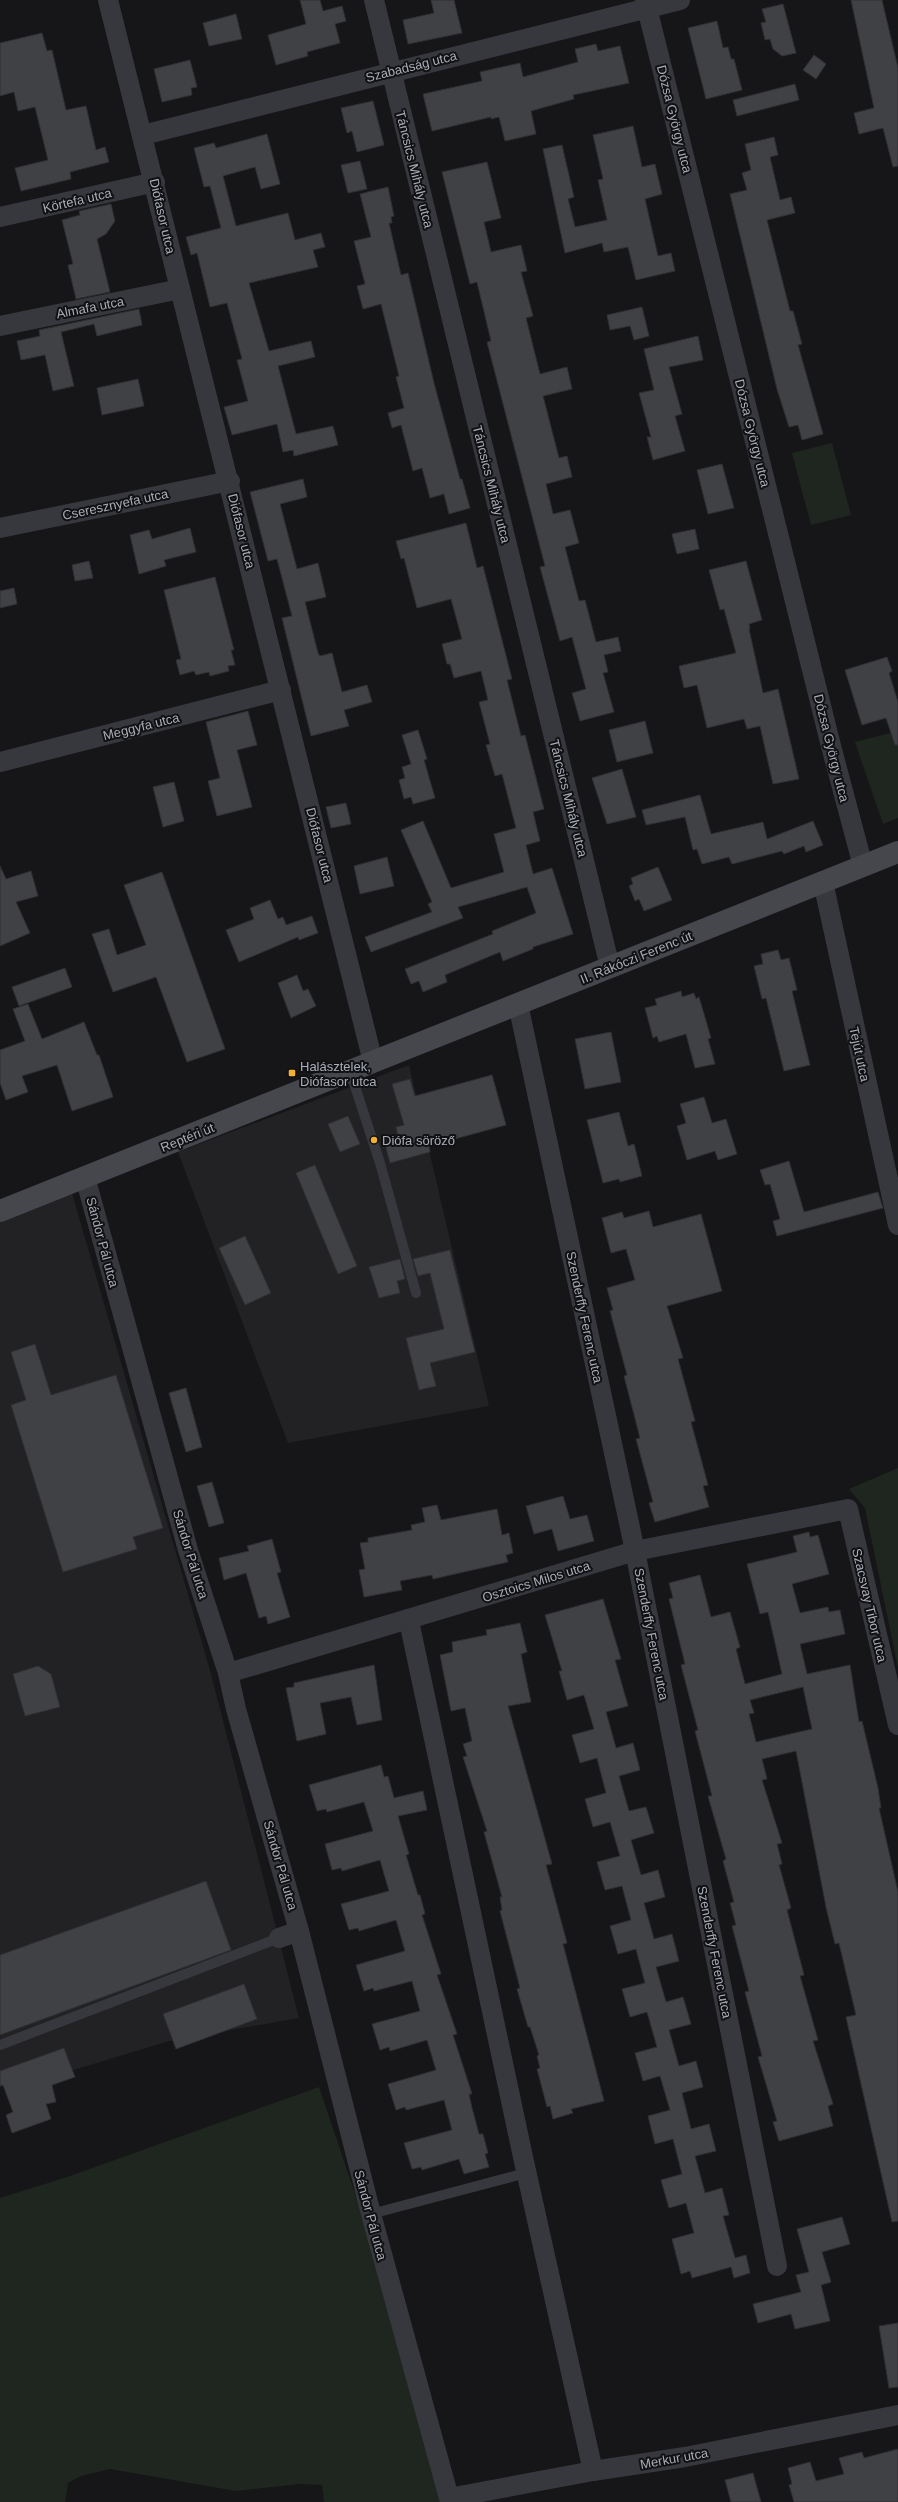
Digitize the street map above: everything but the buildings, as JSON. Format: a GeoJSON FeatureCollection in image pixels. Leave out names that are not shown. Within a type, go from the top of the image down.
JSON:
{"type":"FeatureCollection","features":[{"type":"Feature","properties":{"kind":"main road","name":"II. Rákóczi Ferenc út"},"geometry":{"type":"LineString","coordinates":[[373,1062],[898,852]]}},
{"type":"Feature","properties":{"kind":"main road","name":"Reptéri út"},"geometry":{"type":"LineString","coordinates":[[0,1211],[373,1062]]}},
{"type":"Feature","properties":{"kind":"street","name":"Diófasor utca"},"geometry":{"type":"LineString","coordinates":[[108,0],[155,182],[180,289],[230,481],[373,1062]]}},
{"type":"Feature","properties":{"kind":"street","name":"Táncsics Mihály utca"},"geometry":{"type":"LineString","coordinates":[[374,0],[610,967]]}},
{"type":"Feature","properties":{"kind":"street","name":"Szabadság utca"},"geometry":{"type":"LineString","coordinates":[[143,135],[646,4],[680,0]]}},
{"type":"Feature","properties":{"kind":"street","name":"Dózsa György utca"},"geometry":{"type":"LineString","coordinates":[[646,4],[831,746],[863,866]]}},
{"type":"Feature","properties":{"kind":"street","name":"Körtefa utca"},"geometry":{"type":"LineString","coordinates":[[0,217],[155,182]]}},
{"type":"Feature","properties":{"kind":"street","name":"Almafa utca"},"geometry":{"type":"LineString","coordinates":[[0,326],[180,289]]}},
{"type":"Feature","properties":{"kind":"street","name":"Cseresznyefa utca"},"geometry":{"type":"LineString","coordinates":[[0,528],[230,481]]}},
{"type":"Feature","properties":{"kind":"street","name":"Meggyfa utca"},"geometry":{"type":"LineString","coordinates":[[0,762],[281,690]]}},
{"type":"Feature","properties":{"kind":"street","name":"Tejút utca"},"geometry":{"type":"LineString","coordinates":[[823,882],[898,1225]]}},
{"type":"Feature","properties":{"kind":"street","name":"Szenderffy Ferenc utca"},"geometry":{"type":"LineString","coordinates":[[518,1004],[635,1551],[777,2266]]}},
{"type":"Feature","properties":{"kind":"street","name":"Sándor Pál utca"},"geometry":{"type":"LineString","coordinates":[[85,1177],[188,1550],[228,1673],[236,1709],[299,1931],[370,2214],[448,2498]]}},
{"type":"Feature","properties":{"kind":"street","name":"Osztoics Milos utca"},"geometry":{"type":"LineString","coordinates":[[228,1673],[409,1621],[635,1551],[848,1509]]}},
{"type":"Feature","properties":{"kind":"street","name":"Szacsvay Tibor utca"},"geometry":{"type":"LineString","coordinates":[[848,1509],[898,1725]]}},
{"type":"Feature","properties":{"kind":"street"},"geometry":{"type":"LineString","coordinates":[[409,1621],[526,2173],[593,2471]]}},
{"type":"Feature","properties":{"kind":"street"},"geometry":{"type":"LineString","coordinates":[[278,1938],[299,1931]]}},
{"type":"Feature","properties":{"kind":"street","name":"Merkur utca"},"geometry":{"type":"LineString","coordinates":[[448,2498],[593,2471],[685,2457],[898,2415]]}},
{"type":"Feature","properties":{"kind":"lane"},"geometry":{"type":"LineString","coordinates":[[350,1071],[380,1164],[416,1293]]}},
{"type":"Feature","properties":{"kind":"lane"},"geometry":{"type":"LineString","coordinates":[[0,2045],[278,1938]]}},
{"type":"Feature","properties":{"kind":"lane"},"geometry":{"type":"LineString","coordinates":[[370,2214],[526,2173]]}},
{"type":"Feature","properties":{"kind":"shaded area"},"geometry":{"type":"Polygon","coordinates":[[[832,443],[851,515],[811,525],[792,453],[832,443]]]}},
{"type":"Feature","properties":{"kind":"shaded area"},"geometry":{"type":"Polygon","coordinates":[[[898,731],[898,818],[883,824],[855,742],[898,731]]]}},
{"type":"Feature","properties":{"kind":"shaded area"},"geometry":{"type":"Polygon","coordinates":[[[409,1065],[489,1406],[288,1443],[178,1152],[409,1065]]]}},
{"type":"Feature","properties":{"kind":"shaded area"},"geometry":{"type":"Polygon","coordinates":[[[72,1193],[211,1674],[299,2018],[169,2041],[57,2075],[0,2075],[0,1221],[72,1193]]]}},
{"type":"Feature","properties":{"kind":"shaded area"},"geometry":{"type":"Polygon","coordinates":[[[898,1468],[898,1668],[865,1508],[849,1489],[898,1468]]]}},
{"type":"Feature","properties":{"kind":"shaded area"},"geometry":{"type":"Polygon","coordinates":[[[319,2087],[364,2220],[440,2502],[324,2502],[322,2485],[300,2484],[236,2491],[110,2469],[81,2476],[68,2483],[65,2502],[0,2502],[0,2198],[67,2177],[319,2087]]]}},
{"type":"Feature","properties":{"kind":"place","name":"Halásztelek, Diófasor utca"},"geometry":{"type":"Point","coordinates":[292,1073]}},
{"type":"Feature","properties":{"kind":"place","name":"Diófa söröző"},"geometry":{"type":"Point","coordinates":[374,1140]}}]}
